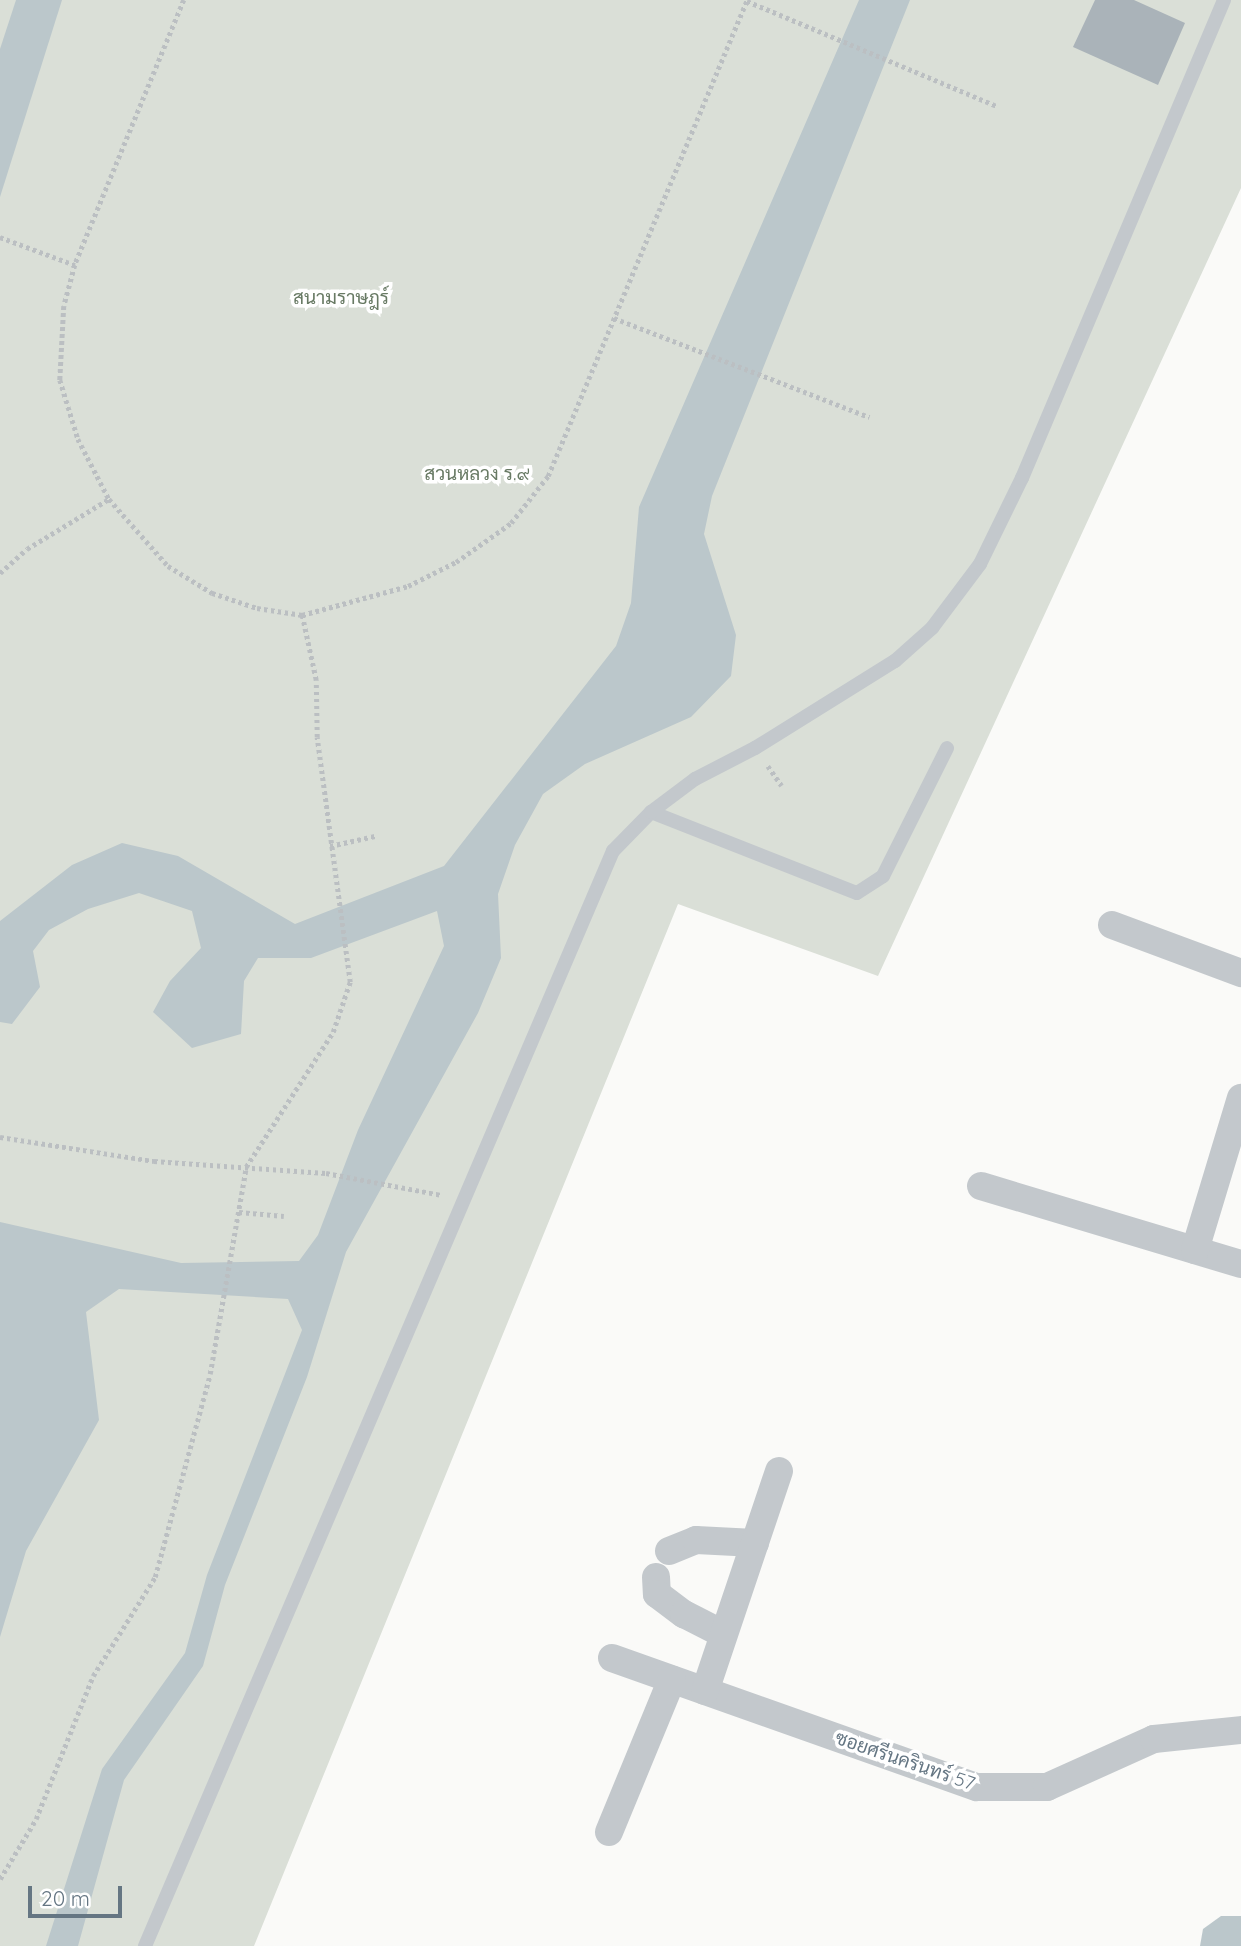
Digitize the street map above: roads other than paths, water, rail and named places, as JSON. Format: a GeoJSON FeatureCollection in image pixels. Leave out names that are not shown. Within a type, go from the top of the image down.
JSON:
{"type":"FeatureCollection","features":[{"type":"Feature","properties":{"kind":"street"},"geometry":{"type":"LineString","coordinates":[[1112,925],[1241,973]]}},
{"type":"Feature","properties":{"kind":"street"},"geometry":{"type":"LineString","coordinates":[[1195,1250],[1241,1098]]}},
{"type":"Feature","properties":{"kind":"street"},"geometry":{"type":"LineString","coordinates":[[981,1185],[1241,1264]]}},
{"type":"Feature","properties":{"kind":"street"},"geometry":{"type":"LineString","coordinates":[[705,1691],[779,1471]]}},
{"type":"Feature","properties":{"kind":"street"},"geometry":{"type":"LineString","coordinates":[[669,1551],[696,1540],[755,1543]]}},
{"type":"Feature","properties":{"kind":"street"},"geometry":{"type":"LineString","coordinates":[[656,1577],[657,1594],[684,1614],[723,1634]]}},
{"type":"Feature","properties":{"kind":"street","name":"ซอยศรีนครินทร์ 57"},"geometry":{"type":"LineString","coordinates":[[612,1658],[977,1787],[1047,1787],[1154,1739],[1241,1730]]}},
{"type":"Feature","properties":{"kind":"street"},"geometry":{"type":"LineString","coordinates":[[609,1832],[672,1679]]}},
{"type":"Feature","properties":{"kind":"lane"},"geometry":{"type":"LineString","coordinates":[[145,1946],[613,851],[651,812],[695,779],[755,748],[895,661],[932,628],[980,564],[1022,478],[1224,0]]}},
{"type":"Feature","properties":{"kind":"lane"},"geometry":{"type":"LineString","coordinates":[[651,812],[856,893],[883,876],[947,748]]}},
{"type":"Feature","properties":{"kind":"park label","name":"สนามราษฎร์"},"geometry":{"type":"Point","coordinates":[341,298]}},
{"type":"Feature","properties":{"kind":"park label","name":"สวนหลวง ร.๙"},"geometry":{"type":"Point","coordinates":[477,474]}}]}
